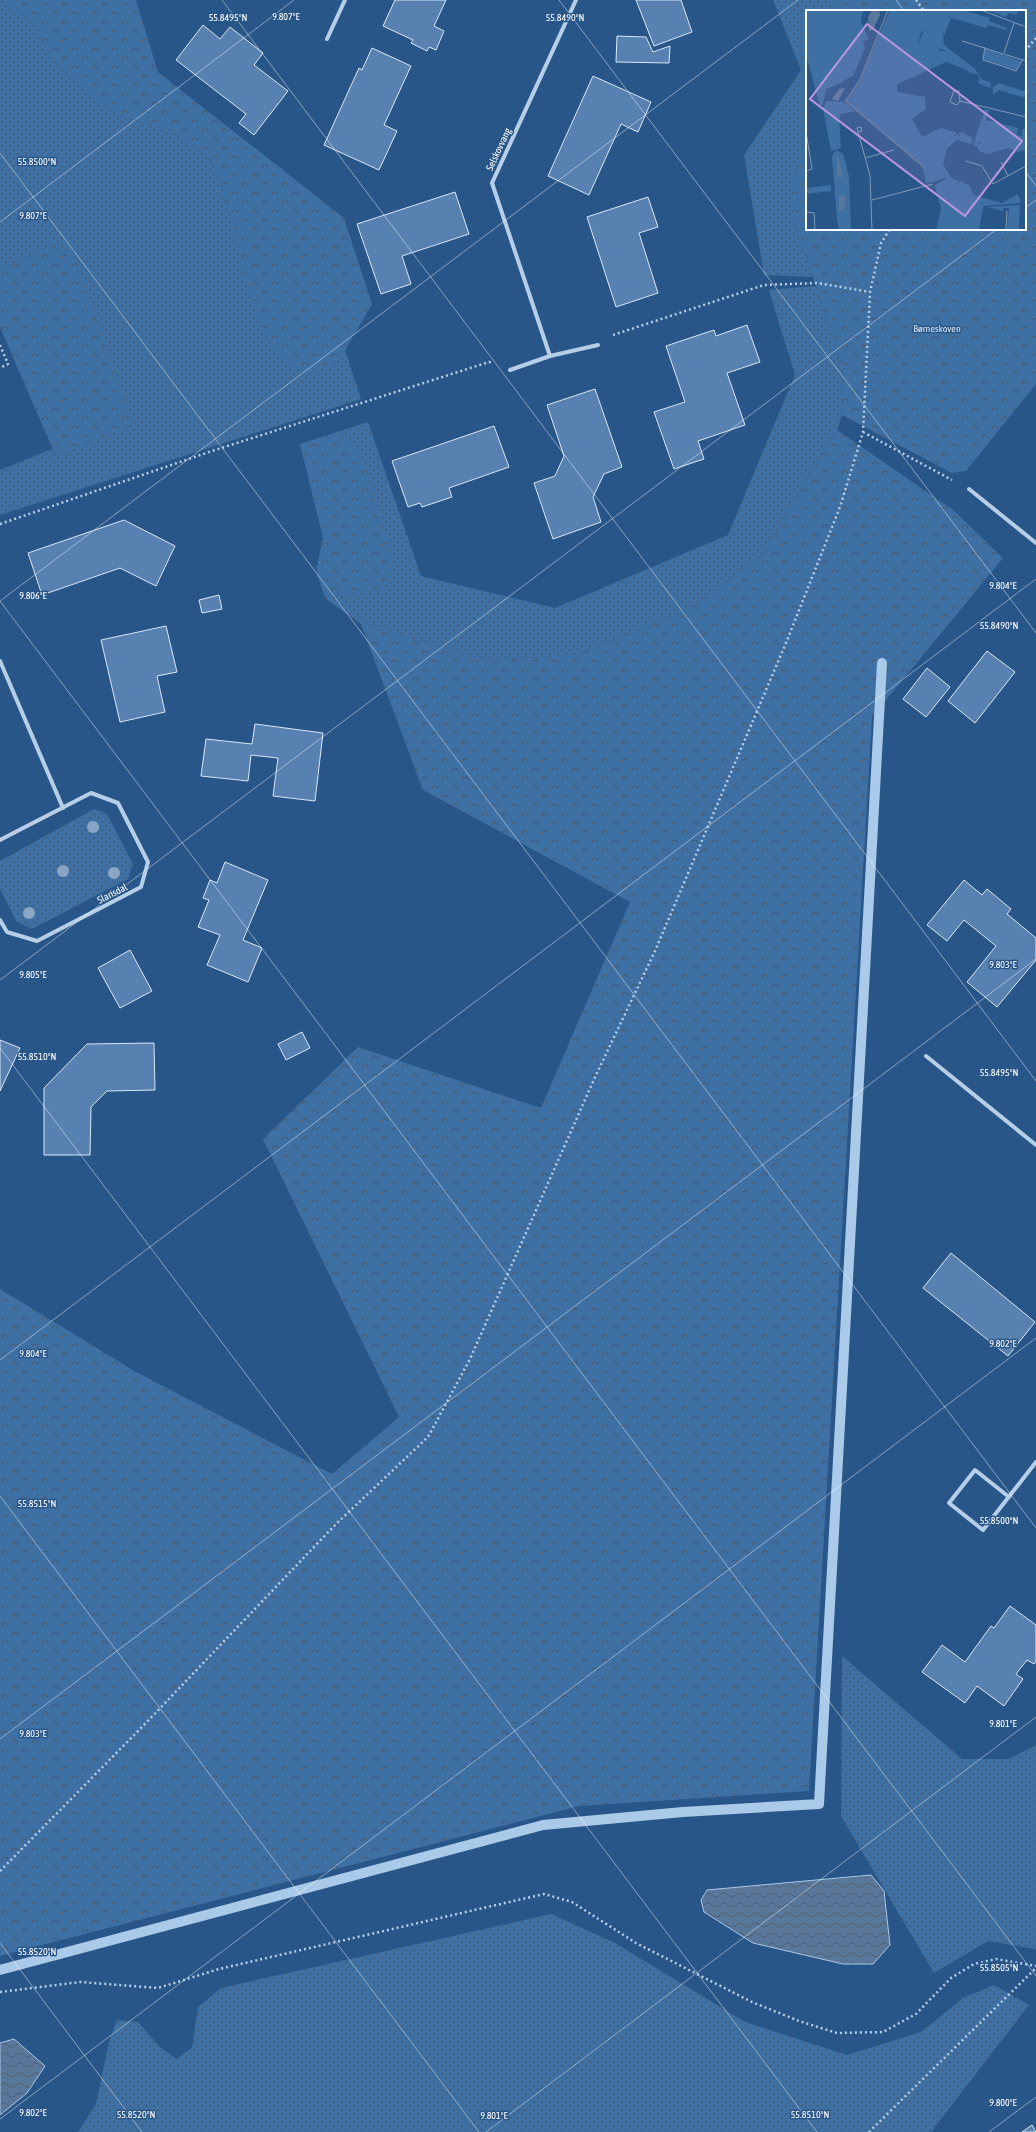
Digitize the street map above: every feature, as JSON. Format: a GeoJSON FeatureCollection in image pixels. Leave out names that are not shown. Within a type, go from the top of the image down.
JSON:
{"type":"FeatureCollection","features":[{"type":"Feature","properties":{"kind":"street"},"geometry":{"type":"LineString","coordinates":[[327,39],[345,0]]}},
{"type":"Feature","properties":{"kind":"street","name":"Selskovvang"},"geometry":{"type":"LineString","coordinates":[[550,356],[492,183],[576,0]]}},
{"type":"Feature","properties":{"kind":"street"},"geometry":{"type":"LineString","coordinates":[[510,370],[550,356],[598,345]]}},
{"type":"Feature","properties":{"kind":"street"},"geometry":{"type":"LineString","coordinates":[[969,489],[1036,543]]}},
{"type":"Feature","properties":{"kind":"street"},"geometry":{"type":"LineString","coordinates":[[0,661],[63,808]]}},
{"type":"Feature","properties":{"kind":"street","name":"Slarisdal"},"geometry":{"type":"LineString","coordinates":[[0,840],[91,793],[118,803],[148,862],[141,888],[37,941],[7,932],[0,920]]}},
{"type":"Feature","properties":{"kind":"street"},"geometry":{"type":"LineString","coordinates":[[926,1056],[1036,1145]]}},
{"type":"Feature","properties":{"kind":"street"},"geometry":{"type":"LineString","coordinates":[[1009,1497],[974,1470],[949,1503],[983,1530],[1009,1497],[1036,1462]]}},
{"type":"Feature","properties":{"kind":"path"},"geometry":{"type":"LineString","coordinates":[[916,0],[923,10]]}},
{"type":"Feature","properties":{"kind":"path"},"geometry":{"type":"LineString","coordinates":[[1026,50],[1036,38]]}},
{"type":"Feature","properties":{"kind":"path"},"geometry":{"type":"LineString","coordinates":[[0,1871],[144,1725],[336,1524],[428,1437],[470,1360],[596,1075],[658,943],[786,643],[840,507],[863,432],[870,292],[881,243],[889,230]]}},
{"type":"Feature","properties":{"kind":"path"},"geometry":{"type":"LineString","coordinates":[[598,345],[608,337],[764,285],[818,283],[870,292]]}},
{"type":"Feature","properties":{"kind":"path"},"geometry":{"type":"LineString","coordinates":[[0,345],[8,364],[0,368]]}},
{"type":"Feature","properties":{"kind":"path"},"geometry":{"type":"LineString","coordinates":[[0,524],[212,451],[489,362],[510,370]]}},
{"type":"Feature","properties":{"kind":"path"},"geometry":{"type":"LineString","coordinates":[[863,432],[969,489]]}},
{"type":"Feature","properties":{"kind":"path"},"geometry":{"type":"LineString","coordinates":[[0,1992],[80,1982],[158,1988],[219,1969],[544,1894],[572,1902],[636,1943],[752,2002],[799,2021],[837,2033],[883,2032],[916,2014],[951,1978],[974,1964],[996,1959],[1036,1967]]}},
{"type":"Feature","properties":{"kind":"path"},"geometry":{"type":"LineString","coordinates":[[869,2132],[1036,1967]]}},
{"type":"Feature","properties":{"kind":"green space"},"geometry":{"type":"Polygon","coordinates":[[[0,0],[3,0],[35,22],[49,54],[73,80],[119,116],[177,132],[212,161],[228,204],[340,359],[345,350],[361,399],[0,515],[0,470],[52,449],[56,457],[51,245],[0,270],[0,0]]]}},
{"type":"Feature","properties":{"kind":"green space"},"geometry":{"type":"Polygon","coordinates":[[[3,0],[136,0],[158,72],[344,218],[372,304],[340,359],[305,375],[277,353],[265,332],[249,292],[228,204],[212,161],[177,132],[119,116],[73,80],[49,54],[35,22],[3,0]]]}},
{"type":"Feature","properties":{"kind":"green space"},"geometry":{"type":"Polygon","coordinates":[[[773,0],[829,0],[833,10],[806,10],[806,154],[792,179],[792,218],[813,277],[764,275],[744,155],[801,70],[773,0]]]}},
{"type":"Feature","properties":{"kind":"green space","name":"Børneskoven"},"geometry":{"type":"Polygon","coordinates":[[[829,0],[1036,0],[1036,384],[966,471],[952,473],[842,415],[843,362],[792,218],[792,179],[806,154],[806,230],[1026,230],[1026,10],[833,10],[829,0]]]}},
{"type":"Feature","properties":{"kind":"green space"},"geometry":{"type":"Polygon","coordinates":[[[51,245],[74,254],[133,424],[56,457],[0,327],[0,270],[51,245]]]}},
{"type":"Feature","properties":{"kind":"green space"},"geometry":{"type":"Polygon","coordinates":[[[816,286],[843,362],[842,415],[837,430],[763,554],[687,611],[578,654],[490,661],[361,624],[325,598],[383,590],[365,462],[340,431],[368,422],[421,576],[555,608],[728,535],[795,375],[769,290],[816,286]]]}},
{"type":"Feature","properties":{"kind":"green space"},"geometry":{"type":"Polygon","coordinates":[[[837,430],[953,510],[1003,558],[872,717],[809,1791],[579,1806],[0,1956],[0,1289],[136,1372],[332,1474],[399,1417],[263,1139],[358,1047],[541,1108],[630,902],[423,790],[361,624],[490,661],[578,654],[687,611],[763,554],[837,430]]]}},
{"type":"Feature","properties":{"kind":"green space"},"geometry":{"type":"Polygon","coordinates":[[[340,431],[365,462],[394,565],[383,591],[325,598],[316,571],[323,538],[300,444],[340,431]]]}},
{"type":"Feature","properties":{"kind":"green space"},"geometry":{"type":"Polygon","coordinates":[[[94,809],[107,814],[133,864],[128,879],[32,929],[17,922],[0,889],[0,861],[94,809]]]}},
{"type":"Feature","properties":{"kind":"green space"},"geometry":{"type":"Polygon","coordinates":[[[842,1656],[962,1759],[1009,1759],[1036,1745],[1036,1949],[988,1941],[934,1973],[841,1816],[842,1656]]]}},
{"type":"Feature","properties":{"kind":"green space"},"geometry":{"type":"Polygon","coordinates":[[[551,1914],[615,1943],[745,2022],[847,2055],[921,2032],[963,1998],[994,1985],[1029,2005],[931,2132],[78,2132],[96,2104],[109,2042],[117,2020],[138,2022],[159,2046],[176,2059],[192,2048],[198,2007],[221,1988],[551,1914]]]}},
{"type":"Feature","properties":{"kind":"water"},"geometry":{"type":"Polygon","coordinates":[[[871,1875],[884,1891],[890,1945],[873,1964],[843,1964],[753,1943],[704,1912],[701,1900],[707,1890],[871,1875]]]}},
{"type":"Feature","properties":{"kind":"water"},"geometry":{"type":"Polygon","coordinates":[[[14,2039],[45,2066],[27,2093],[0,2115],[0,2043],[14,2039]]]}},
{"type":"Feature","properties":{"kind":"building"},"geometry":{"type":"Polygon","coordinates":[[[395,0],[446,0],[434,26],[444,31],[436,50],[429,47],[427,51],[411,43],[413,40],[383,26],[395,0]]]}},
{"type":"Feature","properties":{"kind":"building"},"geometry":{"type":"Polygon","coordinates":[[[636,0],[681,0],[692,32],[654,46],[636,0]]]}},
{"type":"Feature","properties":{"kind":"building"},"geometry":{"type":"Polygon","coordinates":[[[203,25],[220,39],[230,27],[263,53],[254,65],[288,91],[254,135],[239,123],[246,114],[176,60],[203,25]]]}},
{"type":"Feature","properties":{"kind":"building"},"geometry":{"type":"Polygon","coordinates":[[[617,36],[646,37],[653,52],[670,46],[669,63],[616,62],[617,36]]]}},
{"type":"Feature","properties":{"kind":"building"},"geometry":{"type":"Polygon","coordinates":[[[372,48],[411,66],[384,125],[397,131],[379,170],[324,145],[359,68],[362,70],[372,48]]]}},
{"type":"Feature","properties":{"kind":"building"},"geometry":{"type":"Polygon","coordinates":[[[593,76],[651,102],[638,132],[621,124],[589,195],[548,176],[593,76]]]}},
{"type":"Feature","properties":{"kind":"building"},"geometry":{"type":"Polygon","coordinates":[[[455,192],[469,234],[402,256],[411,284],[381,294],[357,224],[455,192]]]}},
{"type":"Feature","properties":{"kind":"building"},"geometry":{"type":"Polygon","coordinates":[[[648,197],[658,227],[639,233],[658,293],[616,307],[587,217],[648,197]]]}},
{"type":"Feature","properties":{"kind":"building"},"geometry":{"type":"Polygon","coordinates":[[[747,325],[760,362],[727,373],[745,425],[698,441],[704,459],[674,469],[654,412],[685,402],[666,346],[714,330],[716,336],[747,325]]]}},
{"type":"Feature","properties":{"kind":"building"},"geometry":{"type":"Polygon","coordinates":[[[595,389],[622,467],[604,474],[593,497],[601,522],[553,539],[534,483],[555,476],[564,456],[547,405],[595,389]]]}},
{"type":"Feature","properties":{"kind":"building"},"geometry":{"type":"Polygon","coordinates":[[[494,426],[509,467],[449,488],[452,497],[422,507],[420,503],[408,507],[392,461],[494,426]]]}},
{"type":"Feature","properties":{"kind":"building"},"geometry":{"type":"Polygon","coordinates":[[[124,520],[175,546],[156,586],[120,568],[42,595],[28,553],[124,520]]]}},
{"type":"Feature","properties":{"kind":"building"},"geometry":{"type":"Polygon","coordinates":[[[219,595],[222,609],[202,613],[199,600],[219,595]]]}},
{"type":"Feature","properties":{"kind":"building"},"geometry":{"type":"Polygon","coordinates":[[[166,626],[177,672],[157,676],[165,712],[120,722],[101,640],[166,626]]]}},
{"type":"Feature","properties":{"kind":"building"},"geometry":{"type":"Polygon","coordinates":[[[987,651],[1015,672],[975,723],[948,701],[987,651]]]}},
{"type":"Feature","properties":{"kind":"building"},"geometry":{"type":"Polygon","coordinates":[[[927,668],[950,687],[926,717],[903,699],[927,668]]]}},
{"type":"Feature","properties":{"kind":"building"},"geometry":{"type":"Polygon","coordinates":[[[255,724],[323,733],[315,801],[273,796],[278,758],[251,755],[248,781],[201,776],[206,739],[252,744],[255,724]]]}},
{"type":"Feature","properties":{"kind":"building"},"geometry":{"type":"Polygon","coordinates":[[[225,862],[268,880],[243,940],[262,948],[248,982],[207,965],[220,935],[198,927],[209,900],[203,898],[210,880],[217,883],[225,862]]]}},
{"type":"Feature","properties":{"kind":"building"},"geometry":{"type":"Polygon","coordinates":[[[964,880],[982,895],[987,889],[1011,909],[1007,914],[1036,938],[1036,960],[997,1007],[967,982],[996,946],[964,920],[947,941],[927,925],[964,880]]]}},
{"type":"Feature","properties":{"kind":"building"},"geometry":{"type":"Polygon","coordinates":[[[130,950],[152,991],[120,1008],[98,968],[130,950]]]}},
{"type":"Feature","properties":{"kind":"building"},"geometry":{"type":"Polygon","coordinates":[[[302,1032],[310,1048],[286,1060],[278,1044],[302,1032]]]}},
{"type":"Feature","properties":{"kind":"building"},"geometry":{"type":"Polygon","coordinates":[[[0,1040],[20,1048],[0,1091],[0,1040]]]}},
{"type":"Feature","properties":{"kind":"building"},"geometry":{"type":"Polygon","coordinates":[[[154,1043],[155,1090],[107,1091],[91,1107],[90,1155],[44,1155],[44,1088],[87,1044],[154,1043]]]}},
{"type":"Feature","properties":{"kind":"building"},"geometry":{"type":"Polygon","coordinates":[[[951,1253],[1035,1322],[1008,1356],[923,1288],[951,1253]]]}},
{"type":"Feature","properties":{"kind":"building"},"geometry":{"type":"Polygon","coordinates":[[[1010,1606],[1036,1625],[1036,1661],[1034,1664],[1027,1660],[1016,1674],[1023,1679],[1004,1706],[977,1686],[965,1703],[922,1672],[942,1645],[965,1662],[991,1626],[994,1628],[1010,1606]]]}},
{"type":"Feature","properties":{"kind":"building"},"geometry":{"type":"Polygon","coordinates":[[[1032,2125],[1036,2132],[1022,2132],[1032,2125]]]}},
{"type":"Feature","properties":{"kind":"waterway"},"geometry":{"type":"LineString","coordinates":[[0,1970],[543,1825],[683,1812],[819,1804],[882,663]]}}]}
